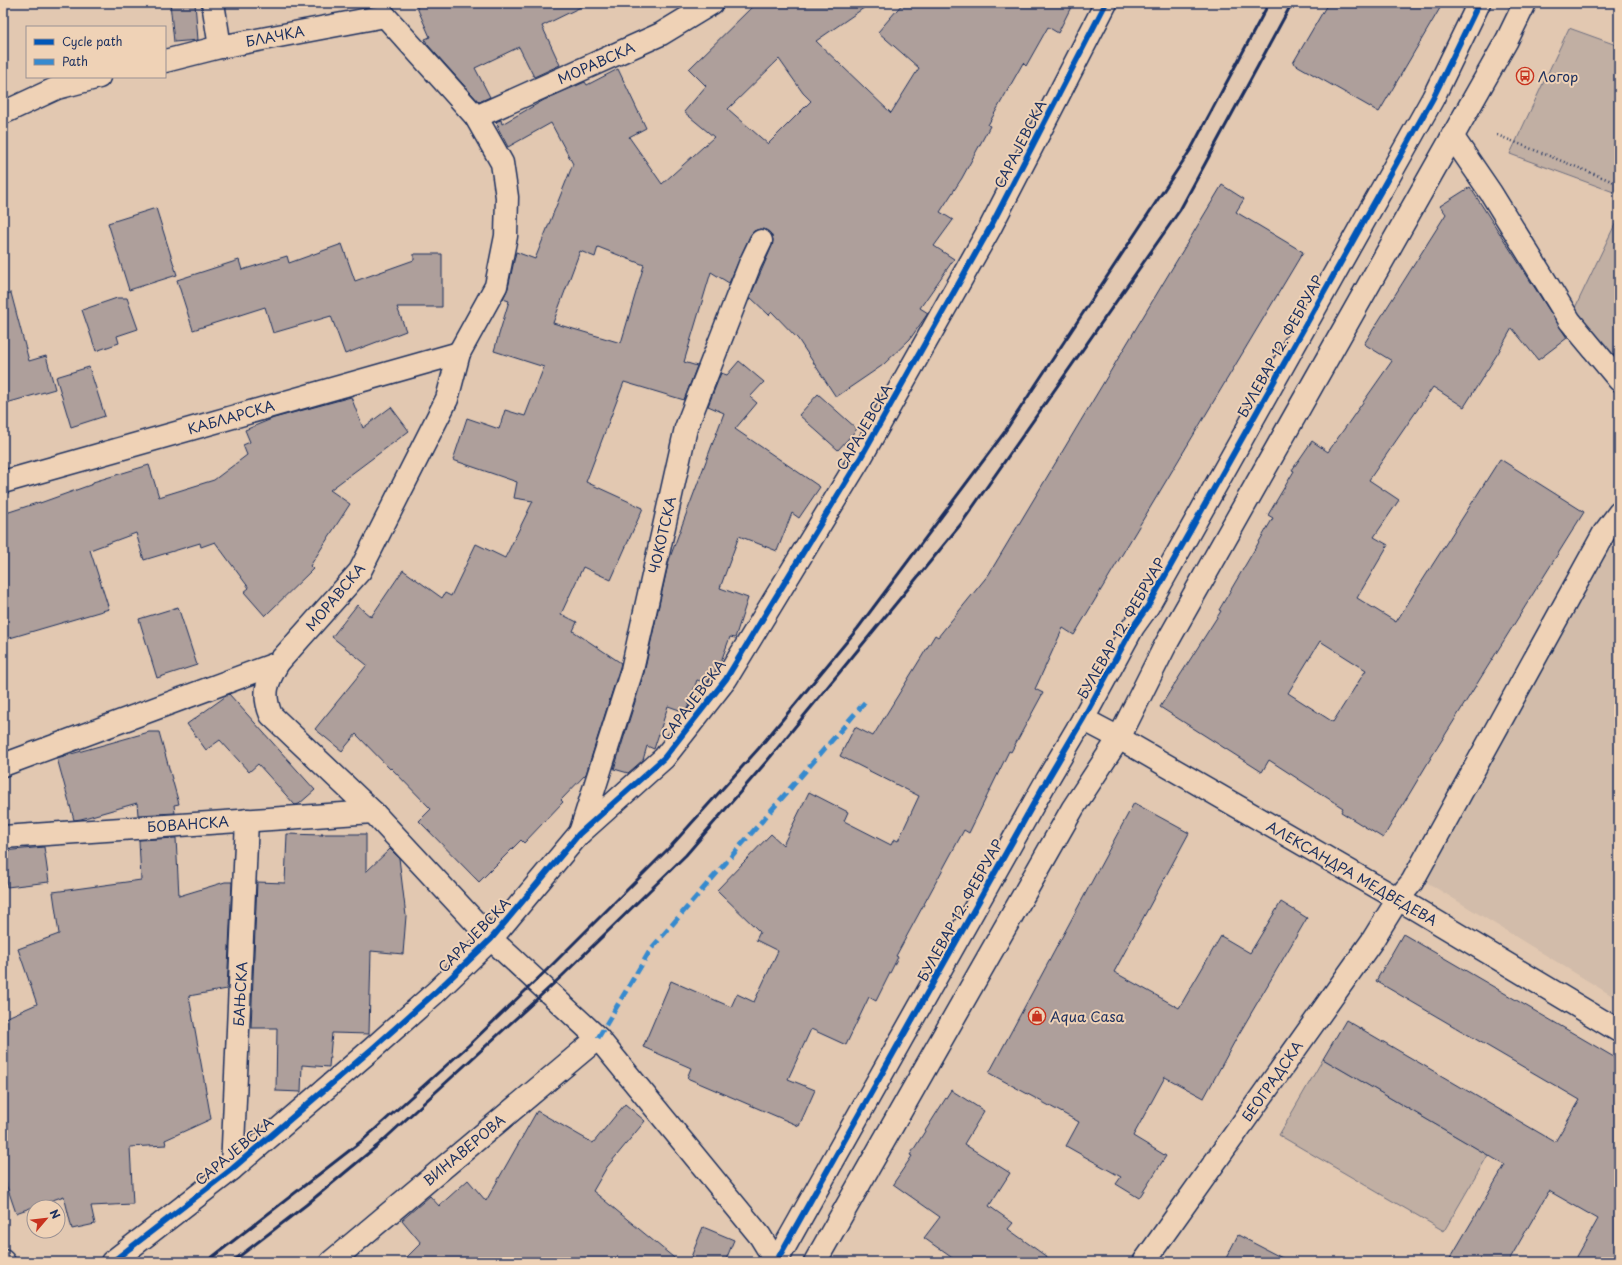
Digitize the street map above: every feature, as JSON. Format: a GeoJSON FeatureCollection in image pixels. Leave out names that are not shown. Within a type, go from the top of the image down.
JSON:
{"type":"FeatureCollection","features":[{"type":"Feature","properties":{"kind":"street"},"geometry":{"type":"LineString","coordinates":[[213,3],[220,47]]}},
{"type":"Feature","properties":{"kind":"street","name":"МОРАВСКА"},"geometry":{"type":"LineString","coordinates":[[476,117],[661,34],[712,3]]}},
{"type":"Feature","properties":{"kind":"street","name":"САРАЈЕВСКА"},"geometry":{"type":"LineString","coordinates":[[112,1262],[232,1169],[378,1044],[437,991],[491,939],[579,834],[664,758],[726,679],[861,456],[986,235],[1106,3]]}},
{"type":"Feature","properties":{"kind":"street","name":"БУЛЕВАР 12. ФЕБРУАР"},"geometry":{"type":"LineString","coordinates":[[776,1262],[1043,787],[1083,719],[1133,627],[1148,606],[1433,98],[1479,3]]}},
{"type":"Feature","properties":{"kind":"street"},"geometry":{"type":"LineString","coordinates":[[815,1262],[1072,808],[1119,738],[1165,646],[1507,40],[1525,3]]}},
{"type":"Feature","properties":{"kind":"street","name":"БЛАЧКА"},"geometry":{"type":"LineString","coordinates":[[166,61],[384,9]]}},
{"type":"Feature","properties":{"kind":"street","name":"МОРАВСКА"},"geometry":{"type":"LineString","coordinates":[[384,9],[476,117],[502,163],[507,197],[506,236],[496,286],[459,353],[447,399],[360,571],[278,663],[268,680],[266,704],[271,715],[373,812],[491,939],[598,1038],[760,1236],[776,1262]]}},
{"type":"Feature","properties":{"kind":"street"},"geometry":{"type":"LineString","coordinates":[[3,113],[57,88],[96,78]]}},
{"type":"Feature","properties":{"kind":"street"},"geometry":{"type":"LineString","coordinates":[[1452,136],[1491,193],[1570,321],[1619,380]]}},
{"type":"Feature","properties":{"kind":"street","name":"ЧОКОТСКА"},"geometry":{"type":"LineString","coordinates":[[579,834],[632,670],[686,428],[750,264],[761,242]]}},
{"type":"Feature","properties":{"kind":"street","name":"КАБЛАРСКА"},"geometry":{"type":"LineString","coordinates":[[3,482],[459,353]]}},
{"type":"Feature","properties":{"kind":"street","name":"БЕОГРАДСКА"},"geometry":{"type":"LineString","coordinates":[[1144,1262],[1372,941],[1418,870],[1604,533],[1619,513]]}},
{"type":"Feature","properties":{"kind":"street"},"geometry":{"type":"LineString","coordinates":[[3,765],[278,663]]}},
{"type":"Feature","properties":{"kind":"street","name":"АЛЕКСАНДРА МЕДВЕДЕВА"},"geometry":{"type":"LineString","coordinates":[[1083,719],[1119,738],[1398,899],[1619,1031]]}},
{"type":"Feature","properties":{"kind":"street","name":"БОВАНСКА"},"geometry":{"type":"LineString","coordinates":[[3,837],[373,812]]}},
{"type":"Feature","properties":{"kind":"street","name":"БАЊСКА"},"geometry":{"type":"LineString","coordinates":[[232,1169],[248,820]]}},
{"type":"Feature","properties":{"kind":"street","name":"ВИНАВЕРОВА"},"geometry":{"type":"LineString","coordinates":[[331,1262],[598,1038]]}},
{"type":"Feature","properties":{"kind":"path"},"geometry":{"type":"LineString","coordinates":[[1497,135],[1619,184]]}},
{"type":"Feature","properties":{"kind":"shaded area"},"geometry":{"type":"Polygon","coordinates":[[[1569,28],[1619,46],[1619,194],[1510,154],[1569,28]]]}},
{"type":"Feature","properties":{"kind":"shaded area"},"geometry":{"type":"Polygon","coordinates":[[[1619,216],[1619,385],[1573,312],[1619,216]]]}},
{"type":"Feature","properties":{"kind":"shaded area"},"geometry":{"type":"Polygon","coordinates":[[[1619,526],[1619,1000],[1423,880],[1619,526]]]}},
{"type":"Feature","properties":{"kind":"shaded area"},"geometry":{"type":"Polygon","coordinates":[[[1323,1059],[1488,1155],[1444,1231],[1279,1135],[1323,1059]]]}},
{"type":"Feature","properties":{"kind":"building"},"geometry":{"type":"Polygon","coordinates":[[[170,3],[195,3],[198,40],[174,42],[170,3]]]}},
{"type":"Feature","properties":{"kind":"building"},"geometry":{"type":"Polygon","coordinates":[[[415,3],[589,3],[542,26],[560,65],[534,77],[519,47],[475,68],[490,97],[479,102],[427,44],[425,39],[430,37],[415,3]]]}},
{"type":"Feature","properties":{"kind":"building"},"geometry":{"type":"Polygon","coordinates":[[[756,3],[871,3],[816,41],[891,113],[919,68],[878,32],[903,3],[1073,3],[1058,33],[1048,27],[1026,66],[1023,63],[988,125],[990,126],[962,178],[940,212],[953,220],[934,246],[954,259],[920,308],[928,313],[926,316],[910,339],[883,365],[836,397],[798,339],[772,312],[769,315],[750,297],[772,246],[773,240],[771,234],[766,230],[760,229],[754,231],[750,236],[729,283],[711,272],[684,362],[697,366],[684,400],[624,382],[586,482],[643,508],[611,580],[583,567],[561,614],[577,622],[573,631],[621,663],[620,667],[586,774],[561,800],[563,802],[524,843],[521,840],[479,882],[419,821],[431,809],[356,734],[342,751],[315,729],[367,665],[332,637],[357,605],[371,617],[403,570],[442,598],[445,593],[451,596],[476,544],[505,558],[533,501],[514,498],[517,482],[453,460],[467,418],[499,429],[505,410],[525,416],[544,367],[494,351],[509,301],[503,299],[508,288],[516,252],[535,259],[573,164],[551,123],[508,147],[497,126],[499,126],[495,122],[501,120],[502,124],[544,100],[585,82],[587,85],[618,69],[646,128],[629,137],[662,184],[714,137],[684,112],[706,86],[689,69],[756,3]],[[779,59],[728,109],[768,144],[811,101],[803,93],[779,59]],[[598,247],[595,257],[580,251],[553,323],[621,343],[644,265],[598,247]]]}},
{"type":"Feature","properties":{"kind":"building"},"geometry":{"type":"Polygon","coordinates":[[[1328,3],[1443,3],[1379,112],[1293,63],[1328,3]]]}},
{"type":"Feature","properties":{"kind":"building"},"geometry":{"type":"Polygon","coordinates":[[[1222,185],[1244,199],[1236,212],[1303,252],[1074,635],[1063,628],[1035,689],[1043,693],[1011,752],[1009,751],[969,833],[964,830],[896,956],[898,957],[876,1001],[869,997],[846,1045],[811,1029],[788,1079],[815,1090],[799,1126],[687,1078],[691,1068],[643,1047],[671,981],[731,1007],[737,994],[754,1002],[778,951],[756,940],[760,932],[717,890],[771,834],[783,845],[809,792],[848,812],[844,821],[891,845],[894,839],[898,841],[919,796],[840,756],[855,727],[873,736],[935,635],[938,637],[989,574],[1222,185]]]}},
{"type":"Feature","properties":{"kind":"building"},"geometry":{"type":"Polygon","coordinates":[[[1470,187],[1567,338],[1538,360],[1512,328],[1464,407],[1433,387],[1369,480],[1399,500],[1374,537],[1388,545],[1357,598],[1396,622],[1500,459],[1584,512],[1432,756],[1383,838],[1341,812],[1343,808],[1269,760],[1262,772],[1160,707],[1221,611],[1219,610],[1273,518],[1268,515],[1294,471],[1292,470],[1312,441],[1328,452],[1392,361],[1364,344],[1446,214],[1440,206],[1470,187]],[[1320,641],[1288,693],[1333,722],[1366,670],[1320,641]]]}},
{"type":"Feature","properties":{"kind":"building"},"geometry":{"type":"Polygon","coordinates":[[[156,208],[177,275],[129,290],[108,223],[156,208]]]}},
{"type":"Feature","properties":{"kind":"building"},"geometry":{"type":"Polygon","coordinates":[[[342,244],[355,281],[414,260],[414,254],[442,254],[442,307],[397,307],[406,331],[345,354],[331,316],[273,333],[265,307],[193,330],[177,280],[239,260],[242,270],[287,256],[289,263],[342,244]]]}},
{"type":"Feature","properties":{"kind":"building"},"geometry":{"type":"Polygon","coordinates":[[[11,293],[29,361],[46,356],[55,389],[3,404],[3,294],[11,293]]]}},
{"type":"Feature","properties":{"kind":"building"},"geometry":{"type":"Polygon","coordinates":[[[117,298],[127,298],[138,329],[117,336],[119,343],[96,351],[82,310],[117,298]]]}},
{"type":"Feature","properties":{"kind":"building"},"geometry":{"type":"Polygon","coordinates":[[[739,361],[764,382],[750,397],[757,403],[735,429],[820,487],[799,518],[792,513],[777,551],[739,536],[720,588],[748,598],[735,638],[730,637],[720,664],[707,683],[697,680],[685,712],[668,706],[654,749],[647,746],[643,760],[628,773],[614,769],[644,673],[669,560],[724,413],[708,406],[721,373],[727,375],[739,361]]]}},
{"type":"Feature","properties":{"kind":"building"},"geometry":{"type":"Polygon","coordinates":[[[89,367],[105,416],[71,427],[56,377],[89,367]]]}},
{"type":"Feature","properties":{"kind":"building"},"geometry":{"type":"Polygon","coordinates":[[[818,394],[857,429],[838,450],[799,415],[818,394]]]}},
{"type":"Feature","properties":{"kind":"building"},"geometry":{"type":"Polygon","coordinates":[[[351,397],[363,428],[391,407],[409,431],[330,490],[350,504],[310,566],[313,569],[265,616],[244,592],[249,588],[215,542],[201,547],[200,543],[144,560],[136,533],[90,550],[109,609],[3,640],[3,514],[40,503],[93,484],[93,482],[149,465],[159,497],[214,480],[247,455],[243,445],[250,442],[245,430],[274,418],[351,397]]]}},
{"type":"Feature","properties":{"kind":"building"},"geometry":{"type":"Polygon","coordinates":[[[178,607],[197,665],[157,678],[139,619],[178,607]]]}},
{"type":"Feature","properties":{"kind":"building"},"geometry":{"type":"Polygon","coordinates":[[[229,694],[315,790],[299,804],[295,805],[258,764],[249,772],[220,740],[206,750],[187,724],[229,694]]]}},
{"type":"Feature","properties":{"kind":"building"},"geometry":{"type":"Polygon","coordinates":[[[149,732],[159,732],[179,804],[174,805],[175,813],[138,815],[137,803],[74,820],[57,758],[149,732]]]}},
{"type":"Feature","properties":{"kind":"building"},"geometry":{"type":"Polygon","coordinates":[[[1134,803],[1189,833],[1114,972],[1179,1008],[1221,936],[1250,953],[1281,902],[1307,918],[1236,1039],[1204,1098],[1165,1077],[1133,1136],[1166,1156],[1139,1198],[1116,1184],[1121,1177],[1066,1146],[1079,1122],[989,1073],[1134,803]]]}},
{"type":"Feature","properties":{"kind":"building"},"geometry":{"type":"Polygon","coordinates":[[[287,834],[366,834],[366,872],[390,849],[399,858],[406,916],[403,954],[371,951],[369,1034],[332,1033],[329,1067],[302,1065],[301,1092],[276,1091],[277,1028],[251,1028],[257,882],[285,883],[287,834]]]}},
{"type":"Feature","properties":{"kind":"building"},"geometry":{"type":"Polygon","coordinates":[[[176,838],[179,896],[225,882],[232,882],[227,989],[189,996],[211,1119],[165,1140],[166,1145],[130,1147],[133,1204],[91,1206],[95,1224],[72,1229],[66,1199],[64,1196],[56,1199],[26,1199],[26,1209],[16,1213],[3,1175],[3,1019],[37,1004],[18,949],[59,934],[53,892],[141,880],[139,840],[176,838]]]}},
{"type":"Feature","properties":{"kind":"building"},"geometry":{"type":"Polygon","coordinates":[[[44,847],[49,882],[7,887],[3,851],[44,847]]]}},
{"type":"Feature","properties":{"kind":"building"},"geometry":{"type":"Polygon","coordinates":[[[1403,934],[1619,1060],[1619,1262],[1574,1262],[1598,1219],[1549,1191],[1508,1262],[1448,1262],[1505,1165],[1323,1059],[1346,1020],[1555,1142],[1580,1100],[1376,981],[1403,934]]]}},
{"type":"Feature","properties":{"kind":"building"},"geometry":{"type":"Polygon","coordinates":[[[951,1090],[984,1111],[964,1144],[1010,1173],[989,1206],[1013,1223],[1008,1229],[1054,1262],[958,1262],[924,1238],[940,1217],[893,1184],[912,1156],[910,1155],[951,1090]]]}},
{"type":"Feature","properties":{"kind":"building"},"geometry":{"type":"Polygon","coordinates":[[[625,1104],[645,1121],[607,1167],[593,1191],[679,1262],[402,1262],[421,1243],[402,1220],[430,1196],[439,1206],[468,1180],[486,1201],[537,1111],[593,1143],[625,1104]]]}},
{"type":"Feature","properties":{"kind":"building"},"geometry":{"type":"Polygon","coordinates":[[[703,1227],[734,1240],[725,1262],[689,1262],[703,1227]]]}},
{"type":"Feature","properties":{"kind":"building"},"geometry":{"type":"Polygon","coordinates":[[[1238,1235],[1290,1262],[1224,1262],[1238,1235]]]}},
{"type":"Feature","properties":{"kind":"railway"},"geometry":{"type":"LineString","coordinates":[[206,1262],[363,1140],[469,1045],[553,964],[672,845],[759,748],[858,628],[1004,433],[1191,149],[1269,3]]}},
{"type":"Feature","properties":{"kind":"railway"},"geometry":{"type":"LineString","coordinates":[[232,1262],[306,1205],[377,1146],[562,976],[686,855],[767,761],[961,524],[1180,210],[1292,3]]}},
{"type":"Feature","properties":{"kind":"marked path"},"geometry":{"type":"LineString","coordinates":[[598,1038],[651,949],[866,701]]}},
{"type":"Feature","properties":{"kind":"cycle path"},"geometry":{"type":"LineString","coordinates":[[112,1262],[232,1169],[437,991],[491,939],[579,834],[664,758],[726,679],[861,457],[990,228],[1106,3]]}},
{"type":"Feature","properties":{"kind":"cycle path"},"geometry":{"type":"LineString","coordinates":[[776,1262],[1043,787],[1083,719],[1133,627],[1148,606],[1433,98],[1479,3]]}},
{"type":"Feature","properties":{"kind":"place","name":"Логор"},"geometry":{"type":"Point","coordinates":[1525,76]}},
{"type":"Feature","properties":{"kind":"place","name":"Aqua Casa"},"geometry":{"type":"Point","coordinates":[1037,1016]}}]}
